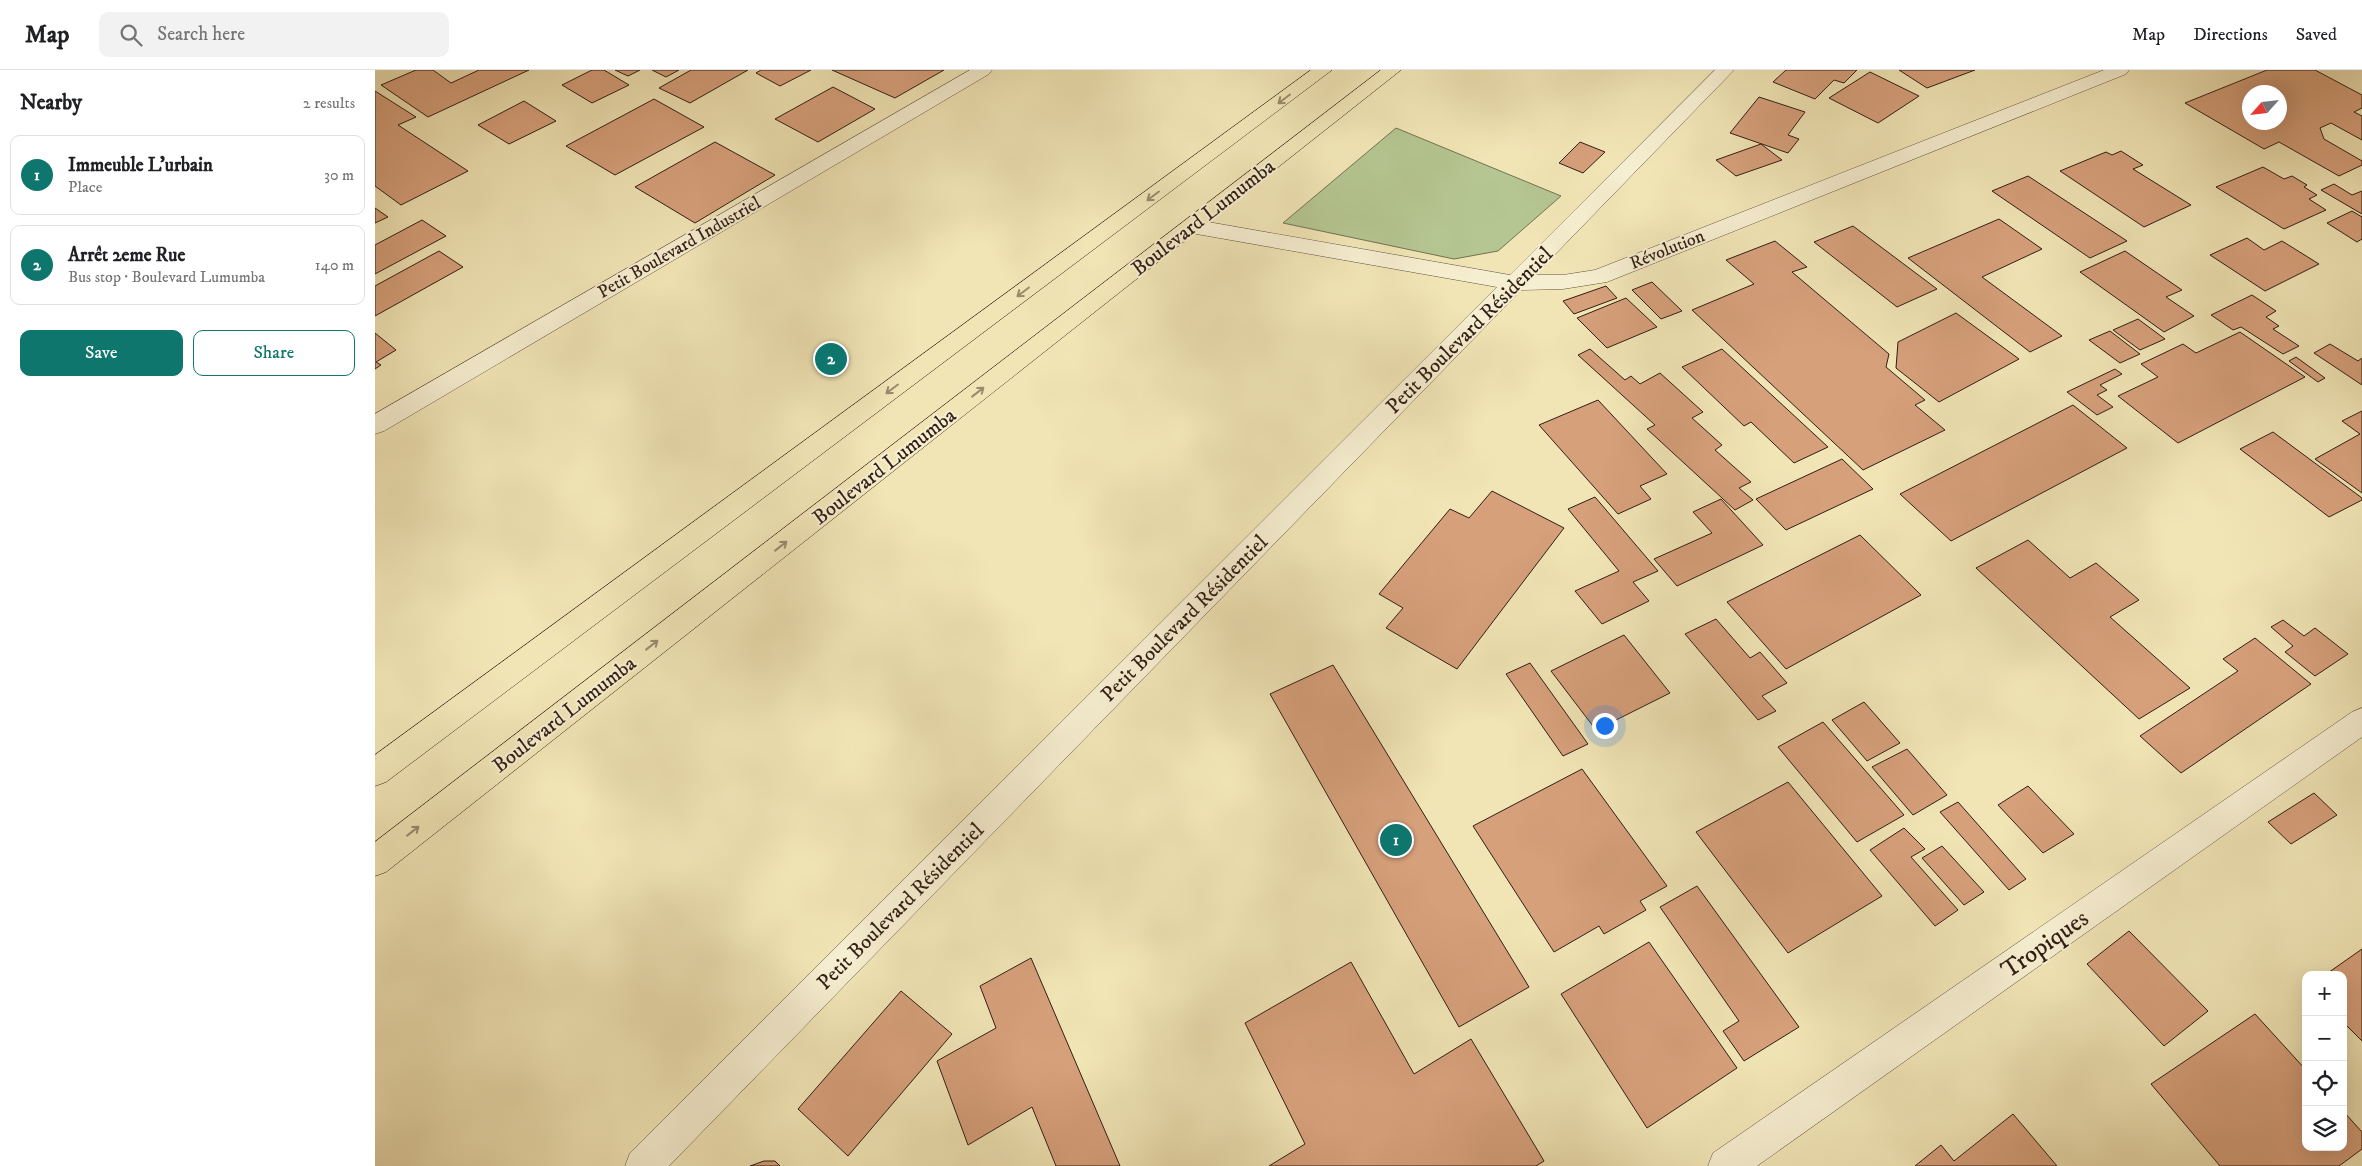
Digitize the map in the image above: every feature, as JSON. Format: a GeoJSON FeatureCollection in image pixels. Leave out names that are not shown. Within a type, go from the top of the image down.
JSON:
{"type":"FeatureCollection","features":[{"type":"Feature","properties":{"kind":"highway"},"geometry":{"type":"LineString","coordinates":[[375,772],[1323,70]]}},
{"type":"Feature","properties":{"kind":"highway","name":"Boulevard Lumumba"},"geometry":{"type":"LineString","coordinates":[[375,861],[1392,70]]}},
{"type":"Feature","properties":{"kind":"street","name":"Petit Boulevard Industriel"},"geometry":{"type":"LineString","coordinates":[[375,425],[983,70]]}},
{"type":"Feature","properties":{"kind":"street","name":"Petit Boulevard Résidentiel"},"geometry":{"type":"LineString","coordinates":[[643,1166],[1725,70]]}},
{"type":"Feature","properties":{"kind":"street","name":"Révolution"},"geometry":{"type":"LineString","coordinates":[[1191,226],[1515,283],[1563,282],[1599,277],[2120,70]]}},
{"type":"Feature","properties":{"kind":"street","name":"Tropiques"},"geometry":{"type":"LineString","coordinates":[[1726,1166],[2362,720]]}},
{"type":"Feature","properties":{"kind":"green space"},"geometry":{"type":"Polygon","coordinates":[[[1396,128],[1561,196],[1498,251],[1454,259],[1283,223],[1396,128]]]}},
{"type":"Feature","properties":{"kind":"building"},"geometry":{"type":"Polygon","coordinates":[[[416,70],[433,70],[451,83],[479,70],[529,70],[428,117],[381,85],[416,70]]]}},
{"type":"Feature","properties":{"kind":"building"},"geometry":{"type":"Polygon","coordinates":[[[592,70],[604,70],[629,85],[592,103],[562,85],[592,70]]]}},
{"type":"Feature","properties":{"kind":"building"},"geometry":{"type":"Polygon","coordinates":[[[615,70],[640,70],[628,76],[615,70]]]}},
{"type":"Feature","properties":{"kind":"building"},"geometry":{"type":"Polygon","coordinates":[[[652,70],[679,70],[666,77],[652,70]]]}},
{"type":"Feature","properties":{"kind":"building"},"geometry":{"type":"Polygon","coordinates":[[[691,70],[748,70],[690,103],[659,88],[691,70]]]}},
{"type":"Feature","properties":{"kind":"building"},"geometry":{"type":"Polygon","coordinates":[[[761,70],[811,70],[780,86],[756,73],[761,70]]]}},
{"type":"Feature","properties":{"kind":"building"},"geometry":{"type":"Polygon","coordinates":[[[832,70],[944,70],[895,98],[832,70]]]}},
{"type":"Feature","properties":{"kind":"building"},"geometry":{"type":"Polygon","coordinates":[[[1786,70],[1857,70],[1844,83],[1834,80],[1815,99],[1773,82],[1786,70]]]}},
{"type":"Feature","properties":{"kind":"building"},"geometry":{"type":"Polygon","coordinates":[[[1899,70],[1975,70],[1927,88],[1899,70]]]}},
{"type":"Feature","properties":{"kind":"building"},"geometry":{"type":"Polygon","coordinates":[[[2267,70],[2315,70],[2362,95],[2362,108],[2354,112],[2362,116],[2362,140],[2331,123],[2320,128],[2324,139],[2362,161],[2362,165],[2339,176],[2279,142],[2264,149],[2185,103],[2267,70]]]}},
{"type":"Feature","properties":{"kind":"building"},"geometry":{"type":"Polygon","coordinates":[[[1870,72],[1919,96],[1878,123],[1829,98],[1870,72]]]}},
{"type":"Feature","properties":{"kind":"building"},"geometry":{"type":"Polygon","coordinates":[[[833,87],[875,109],[818,142],[775,119],[833,87]]]}},
{"type":"Feature","properties":{"kind":"building"},"geometry":{"type":"Polygon","coordinates":[[[375,91],[416,117],[398,125],[468,171],[401,205],[375,186],[375,91]]]}},
{"type":"Feature","properties":{"kind":"building"},"geometry":{"type":"Polygon","coordinates":[[[1759,97],[1805,112],[1788,135],[1799,139],[1788,153],[1730,133],[1759,97]]]}},
{"type":"Feature","properties":{"kind":"building"},"geometry":{"type":"Polygon","coordinates":[[[654,99],[704,127],[615,175],[566,146],[654,99]]]}},
{"type":"Feature","properties":{"kind":"building"},"geometry":{"type":"Polygon","coordinates":[[[524,101],[556,121],[509,144],[478,125],[524,101]]]}},
{"type":"Feature","properties":{"kind":"building"},"geometry":{"type":"Polygon","coordinates":[[[715,142],[775,175],[695,223],[635,187],[715,142]]]}},
{"type":"Feature","properties":{"kind":"building"},"geometry":{"type":"Polygon","coordinates":[[[1580,142],[1605,152],[1583,173],[1559,163],[1580,142]]]}},
{"type":"Feature","properties":{"kind":"building"},"geometry":{"type":"Polygon","coordinates":[[[1761,144],[1782,160],[1736,176],[1716,160],[1761,144]]]}},
{"type":"Feature","properties":{"kind":"building"},"geometry":{"type":"Polygon","coordinates":[[[2121,151],[2143,165],[2133,169],[2191,205],[2144,227],[2060,171],[2106,152],[2112,155],[2121,151]]]}},
{"type":"Feature","properties":{"kind":"building"},"geometry":{"type":"Polygon","coordinates":[[[2263,167],[2284,179],[2292,176],[2307,185],[2304,187],[2317,195],[2309,199],[2326,210],[2284,229],[2216,187],[2263,167]]]}},
{"type":"Feature","properties":{"kind":"building"},"geometry":{"type":"Polygon","coordinates":[[[2028,176],[2127,241],[2090,258],[1992,191],[2028,176]]]}},
{"type":"Feature","properties":{"kind":"building"},"geometry":{"type":"Polygon","coordinates":[[[2334,184],[2352,195],[2362,191],[2362,214],[2321,190],[2334,184]]]}},
{"type":"Feature","properties":{"kind":"building"},"geometry":{"type":"Polygon","coordinates":[[[375,208],[388,217],[375,223],[375,208]]]}},
{"type":"Feature","properties":{"kind":"building"},"geometry":{"type":"Polygon","coordinates":[[[2352,211],[2362,217],[2362,239],[2357,242],[2327,223],[2352,211]]]}},
{"type":"Feature","properties":{"kind":"building"},"geometry":{"type":"Polygon","coordinates":[[[1999,219],[2042,249],[1982,277],[2062,336],[2030,352],[1908,258],[1999,219]]]}},
{"type":"Feature","properties":{"kind":"building"},"geometry":{"type":"Polygon","coordinates":[[[422,220],[446,236],[375,274],[375,245],[422,220]]]}},
{"type":"Feature","properties":{"kind":"building"},"geometry":{"type":"Polygon","coordinates":[[[1853,226],[1937,289],[1897,307],[1814,242],[1853,226]]]}},
{"type":"Feature","properties":{"kind":"building"},"geometry":{"type":"Polygon","coordinates":[[[2247,238],[2264,250],[2282,241],[2319,264],[2265,291],[2210,255],[2247,238]]]}},
{"type":"Feature","properties":{"kind":"building"},"geometry":{"type":"Polygon","coordinates":[[[1775,241],[1807,267],[1792,272],[1889,354],[1886,367],[1925,400],[1915,405],[1945,430],[1863,470],[1692,310],[1754,284],[1726,260],[1775,241]]]}},
{"type":"Feature","properties":{"kind":"building"},"geometry":{"type":"Polygon","coordinates":[[[439,251],[463,267],[375,316],[375,286],[439,251]]]}},
{"type":"Feature","properties":{"kind":"building"},"geometry":{"type":"Polygon","coordinates":[[[2125,251],[2182,290],[2166,297],[2194,316],[2164,332],[2080,272],[2125,251]]]}},
{"type":"Feature","properties":{"kind":"building"},"geometry":{"type":"Polygon","coordinates":[[[1652,282],[1682,311],[1661,319],[1632,290],[1652,282]]]}},
{"type":"Feature","properties":{"kind":"building"},"geometry":{"type":"Polygon","coordinates":[[[1606,286],[1617,298],[1574,314],[1563,301],[1606,286]]]}},
{"type":"Feature","properties":{"kind":"building"},"geometry":{"type":"Polygon","coordinates":[[[2252,295],[2276,311],[2266,317],[2279,326],[2273,329],[2299,346],[2283,354],[2241,327],[2233,330],[2211,315],[2252,295]]]}},
{"type":"Feature","properties":{"kind":"building"},"geometry":{"type":"Polygon","coordinates":[[[1626,298],[1657,327],[1607,348],[1577,318],[1626,298]]]}},
{"type":"Feature","properties":{"kind":"building"},"geometry":{"type":"Polygon","coordinates":[[[1956,313],[2019,359],[1939,402],[1896,368],[1898,342],[1956,313]]]}},
{"type":"Feature","properties":{"kind":"building"},"geometry":{"type":"Polygon","coordinates":[[[2138,319],[2165,339],[2140,350],[2113,330],[2138,319]]]}},
{"type":"Feature","properties":{"kind":"building"},"geometry":{"type":"Polygon","coordinates":[[[2110,331],[2140,354],[2120,363],[2089,340],[2110,331]]]}},
{"type":"Feature","properties":{"kind":"building"},"geometry":{"type":"Polygon","coordinates":[[[2240,332],[2305,377],[2178,443],[2118,396],[2158,377],[2141,364],[2183,344],[2196,353],[2240,332]]]}},
{"type":"Feature","properties":{"kind":"building"},"geometry":{"type":"Polygon","coordinates":[[[375,333],[396,350],[376,362],[381,365],[375,369],[375,333]]]}},
{"type":"Feature","properties":{"kind":"building"},"geometry":{"type":"Polygon","coordinates":[[[2330,344],[2358,361],[2362,358],[2362,385],[2314,353],[2330,344]]]}},
{"type":"Feature","properties":{"kind":"building"},"geometry":{"type":"Polygon","coordinates":[[[1590,349],[1625,380],[1631,376],[1640,384],[1660,373],[1703,412],[1692,418],[1722,445],[1715,450],[1751,482],[1739,488],[1753,500],[1735,510],[1647,429],[1655,425],[1578,355],[1590,349]]]}},
{"type":"Feature","properties":{"kind":"building"},"geometry":{"type":"Polygon","coordinates":[[[1722,349],[1828,447],[1794,463],[1751,422],[1744,426],[1682,367],[1722,349]]]}},
{"type":"Feature","properties":{"kind":"building"},"geometry":{"type":"Polygon","coordinates":[[[2296,357],[2325,378],[2318,382],[2289,361],[2296,357]]]}},
{"type":"Feature","properties":{"kind":"building"},"geometry":{"type":"Polygon","coordinates":[[[2115,369],[2122,374],[2100,385],[2107,390],[2097,395],[2113,407],[2097,415],[2067,392],[2115,369]]]}},
{"type":"Feature","properties":{"kind":"building"},"geometry":{"type":"Polygon","coordinates":[[[1598,400],[1667,474],[1640,486],[1651,499],[1618,514],[1539,425],[1598,400]]]}},
{"type":"Feature","properties":{"kind":"building"},"geometry":{"type":"Polygon","coordinates":[[[2073,405],[2127,448],[1951,541],[1900,494],[2073,405]]]}},
{"type":"Feature","properties":{"kind":"building"},"geometry":{"type":"Polygon","coordinates":[[[2362,411],[2362,493],[2315,459],[2360,434],[2342,421],[2362,411]]]}},
{"type":"Feature","properties":{"kind":"building"},"geometry":{"type":"Polygon","coordinates":[[[2273,432],[2362,498],[2362,500],[2329,517],[2240,449],[2273,432]]]}},
{"type":"Feature","properties":{"kind":"building"},"geometry":{"type":"Polygon","coordinates":[[[1842,459],[1873,489],[1786,530],[1756,499],[1842,459]]]}},
{"type":"Feature","properties":{"kind":"building"},"geometry":{"type":"Polygon","coordinates":[[[1492,491],[1564,528],[1457,669],[1386,628],[1403,608],[1379,594],[1450,509],[1469,518],[1492,491]]]}},
{"type":"Feature","properties":{"kind":"building"},"geometry":{"type":"Polygon","coordinates":[[[1595,497],[1658,571],[1633,582],[1649,601],[1602,624],[1575,591],[1619,571],[1568,509],[1595,497]]]}},
{"type":"Feature","properties":{"kind":"building"},"geometry":{"type":"Polygon","coordinates":[[[1721,499],[1763,545],[1677,586],[1654,559],[1712,533],[1693,512],[1721,499]]]}},
{"type":"Feature","properties":{"kind":"building"},"geometry":{"type":"Polygon","coordinates":[[[1860,535],[1921,595],[1786,669],[1727,602],[1860,535]]]}},
{"type":"Feature","properties":{"kind":"building"},"geometry":{"type":"Polygon","coordinates":[[[2028,540],[2070,578],[2096,563],[2139,600],[2110,617],[2190,688],[2139,719],[1976,568],[2028,540]]]}},
{"type":"Feature","properties":{"kind":"building"},"geometry":{"type":"Polygon","coordinates":[[[1716,619],[1750,658],[1760,652],[1787,683],[1762,696],[1776,711],[1758,720],[1685,634],[1716,619]]]}},
{"type":"Feature","properties":{"kind":"building"},"geometry":{"type":"Polygon","coordinates":[[[2283,620],[2304,636],[2315,628],[2348,654],[2315,676],[2285,652],[2293,646],[2271,627],[2283,620]]]}},
{"type":"Feature","properties":{"kind":"building"},"geometry":{"type":"Polygon","coordinates":[[[1624,635],[1670,693],[1596,730],[1551,671],[1624,635]]]}},
{"type":"Feature","properties":{"kind":"building"},"geometry":{"type":"Polygon","coordinates":[[[2255,638],[2311,684],[2181,773],[2140,736],[2238,671],[2223,659],[2255,638]]]}},
{"type":"Feature","properties":{"kind":"building"},"geometry":{"type":"Polygon","coordinates":[[[1530,663],[1588,744],[1563,756],[1506,674],[1530,663]]]}},
{"type":"Feature","properties":{"kind":"building"},"geometry":{"type":"Polygon","coordinates":[[[1333,665],[1529,987],[1459,1027],[1270,694],[1333,665]]]}},
{"type":"Feature","properties":{"kind":"building"},"geometry":{"type":"Polygon","coordinates":[[[1864,702],[1900,743],[1867,761],[1832,720],[1864,702]]]}},
{"type":"Feature","properties":{"kind":"building"},"geometry":{"type":"Polygon","coordinates":[[[1823,722],[1904,815],[1857,842],[1778,747],[1823,722]]]}},
{"type":"Feature","properties":{"kind":"building"},"geometry":{"type":"Polygon","coordinates":[[[1907,749],[1947,795],[1913,815],[1872,767],[1907,749]]]}},
{"type":"Feature","properties":{"kind":"building"},"geometry":{"type":"Polygon","coordinates":[[[1582,769],[1667,886],[1640,901],[1646,910],[1604,934],[1599,926],[1554,952],[1473,826],[1582,769]]]}},
{"type":"Feature","properties":{"kind":"building"},"geometry":{"type":"Polygon","coordinates":[[[1788,782],[1882,896],[1788,953],[1696,832],[1788,782]]]}},
{"type":"Feature","properties":{"kind":"building"},"geometry":{"type":"Polygon","coordinates":[[[2028,786],[2074,834],[2043,853],[1998,805],[2028,786]]]}},
{"type":"Feature","properties":{"kind":"building"},"geometry":{"type":"Polygon","coordinates":[[[2314,793],[2337,815],[2291,844],[2268,822],[2314,793]]]}},
{"type":"Feature","properties":{"kind":"building"},"geometry":{"type":"Polygon","coordinates":[[[1958,802],[2026,879],[2009,890],[1940,812],[1958,802]]]}},
{"type":"Feature","properties":{"kind":"building"},"geometry":{"type":"Polygon","coordinates":[[[1904,828],[1925,849],[1911,857],[1958,910],[1935,926],[1870,850],[1904,828]]]}},
{"type":"Feature","properties":{"kind":"building"},"geometry":{"type":"Polygon","coordinates":[[[1942,846],[1984,892],[1964,905],[1922,858],[1942,846]]]}},
{"type":"Feature","properties":{"kind":"building"},"geometry":{"type":"Polygon","coordinates":[[[1697,886],[1799,1027],[1744,1061],[1723,1031],[1739,1021],[1660,907],[1697,886]]]}},
{"type":"Feature","properties":{"kind":"building"},"geometry":{"type":"Polygon","coordinates":[[[2129,931],[2208,1011],[2164,1046],[2087,964],[2129,931]]]}},
{"type":"Feature","properties":{"kind":"building"},"geometry":{"type":"Polygon","coordinates":[[[1649,942],[1737,1068],[1647,1128],[1561,994],[1649,942]]]}},
{"type":"Feature","properties":{"kind":"building"},"geometry":{"type":"Polygon","coordinates":[[[2362,949],[2362,1041],[2347,1026],[2347,971],[2331,971],[2362,949]]]}},
{"type":"Feature","properties":{"kind":"building"},"geometry":{"type":"Polygon","coordinates":[[[1031,958],[1120,1166],[1056,1166],[1032,1107],[968,1145],[937,1061],[996,1028],[980,986],[1031,958]]]}},
{"type":"Feature","properties":{"kind":"building"},"geometry":{"type":"Polygon","coordinates":[[[1351,962],[1414,1074],[1471,1039],[1544,1161],[1536,1166],[1269,1166],[1305,1144],[1245,1023],[1351,962]]]}},
{"type":"Feature","properties":{"kind":"building"},"geometry":{"type":"Polygon","coordinates":[[[901,991],[952,1034],[848,1156],[798,1109],[901,991]]]}},
{"type":"Feature","properties":{"kind":"building"},"geometry":{"type":"Polygon","coordinates":[[[2255,1014],[2302,1066],[2302,1151],[2347,1151],[2347,1115],[2362,1132],[2362,1149],[2339,1166],[2220,1166],[2151,1084],[2255,1014]]]}},
{"type":"Feature","properties":{"kind":"building"},"geometry":{"type":"Polygon","coordinates":[[[2013,1114],[2057,1166],[1915,1166],[1941,1145],[1954,1161],[2013,1114]]]}},
{"type":"Feature","properties":{"kind":"building"},"geometry":{"type":"Polygon","coordinates":[[[764,1161],[775,1161],[780,1166],[750,1166],[764,1161]]]}},
{"type":"Feature","properties":{"kind":"place","name":"Arrêt 2eme Rue"},"geometry":{"type":"Point","coordinates":[831,359]}},
{"type":"Feature","properties":{"kind":"place","name":"Immeuble L'urbain"},"geometry":{"type":"Point","coordinates":[1396,840]}}]}
